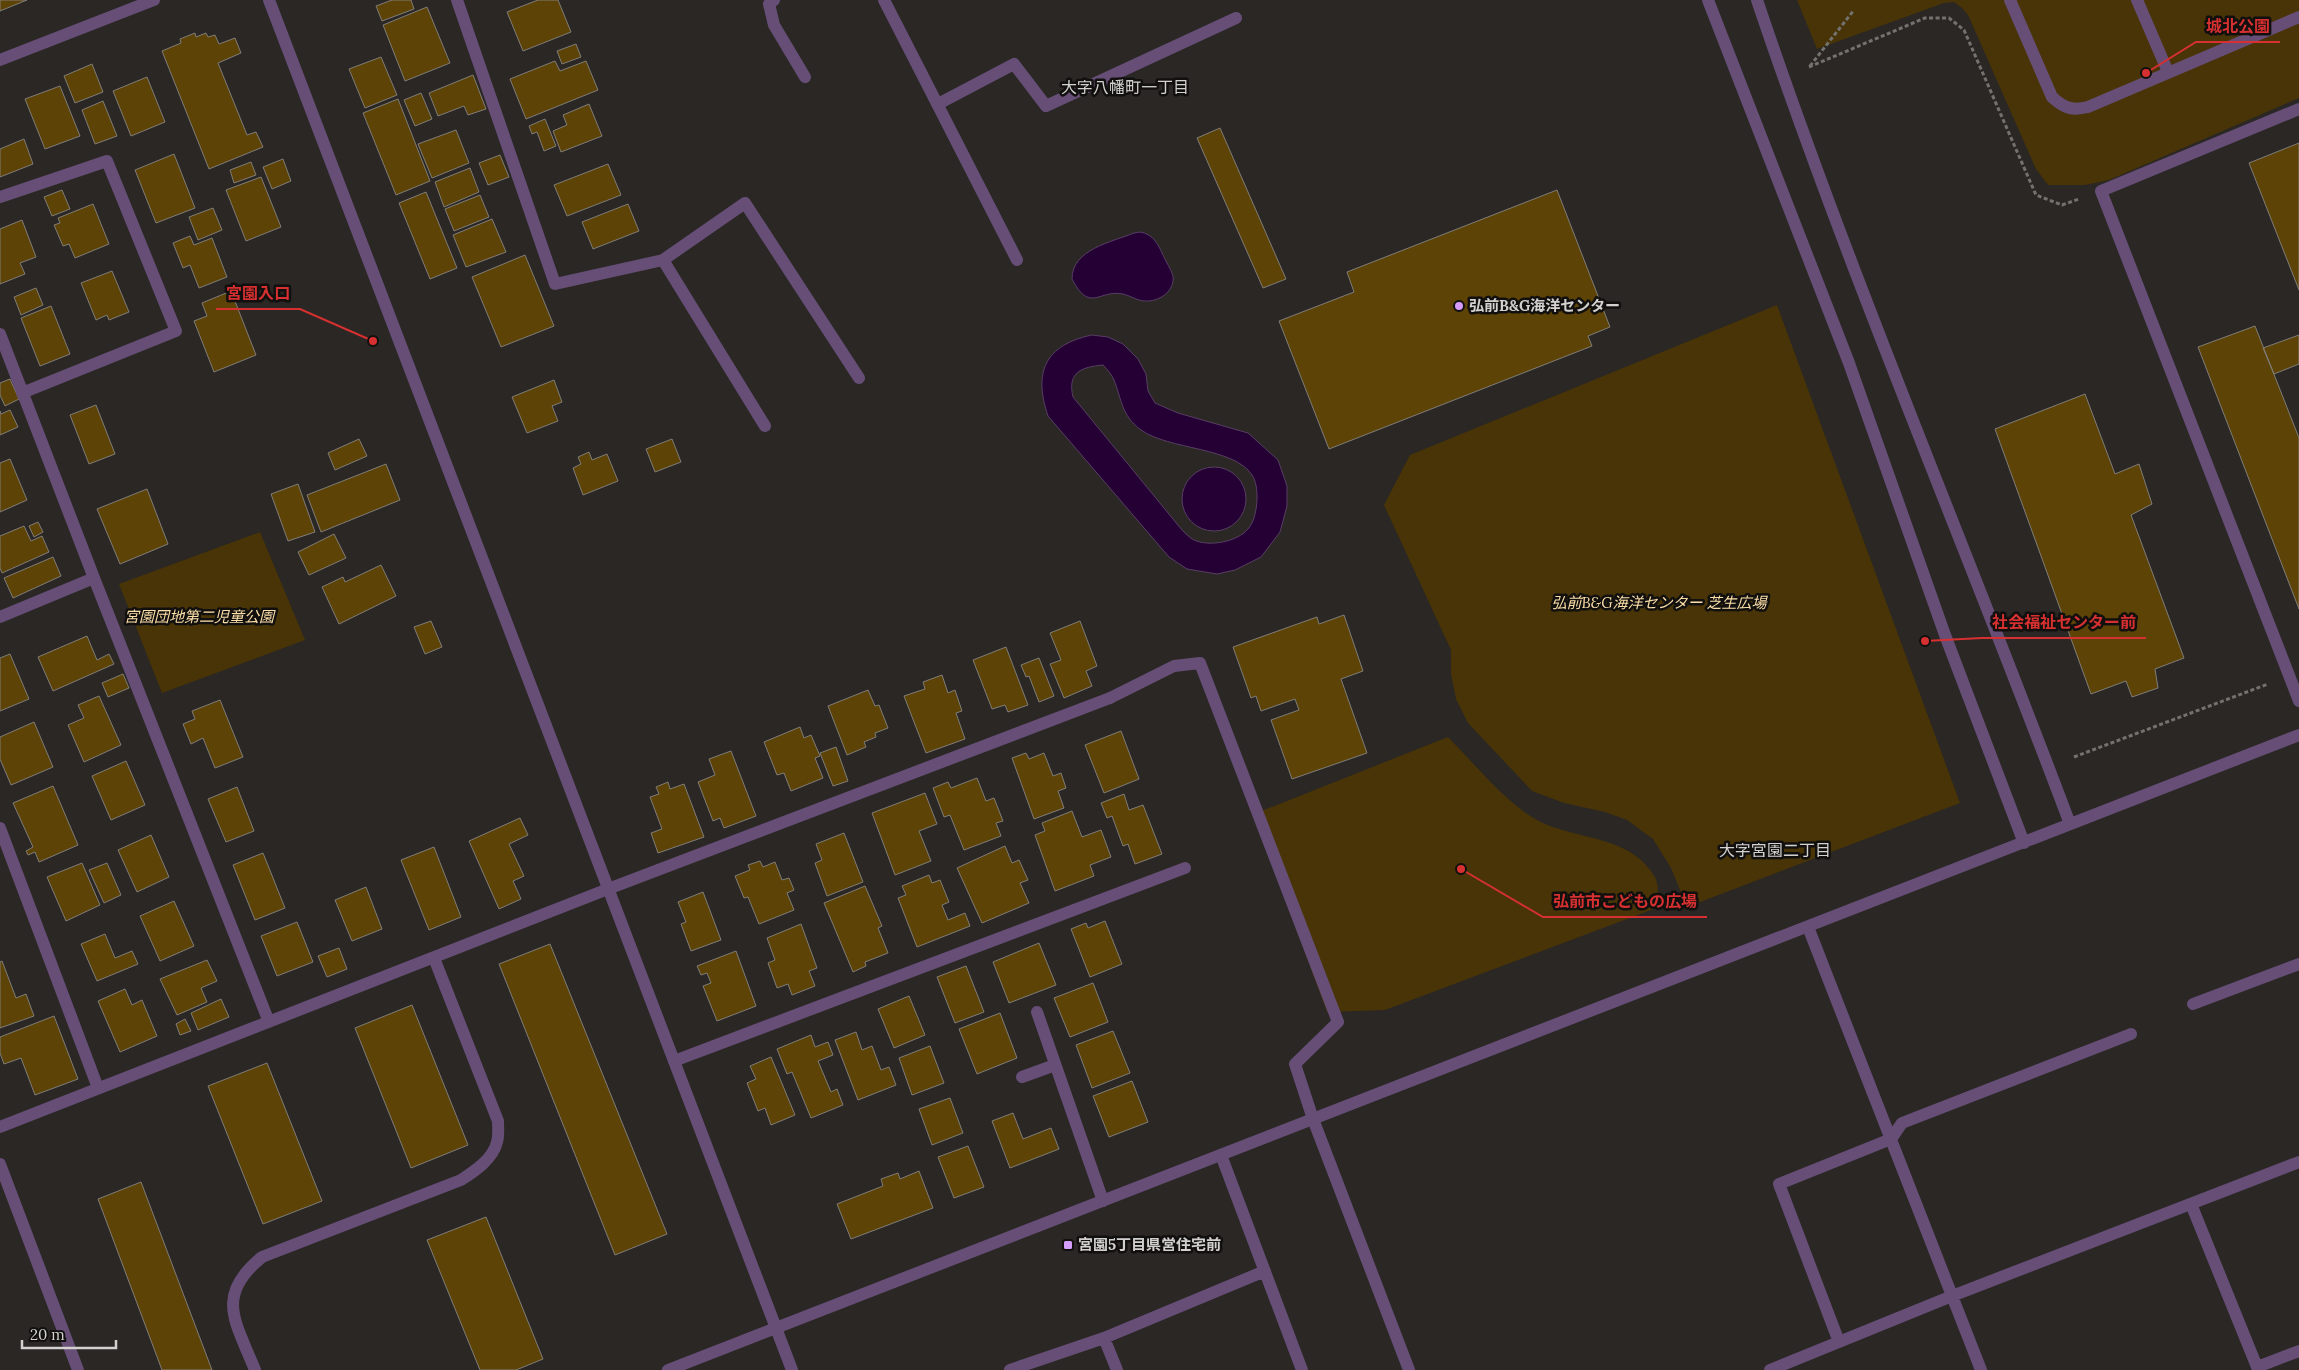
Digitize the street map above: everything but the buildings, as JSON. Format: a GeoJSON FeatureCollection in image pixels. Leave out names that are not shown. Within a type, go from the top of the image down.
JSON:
{"type":"FeatureCollection","features":[{"type":"Feature","properties":{"kind":"street"},"geometry":{"type":"LineString","coordinates":[[0,60],[154,0]]}},
{"type":"Feature","properties":{"kind":"street"},"geometry":{"type":"LineString","coordinates":[[269,0],[792,1370]]}},
{"type":"Feature","properties":{"kind":"street"},"geometry":{"type":"LineString","coordinates":[[457,0],[555,284],[663,260],[745,203],[859,378]]}},
{"type":"Feature","properties":{"kind":"street"},"geometry":{"type":"LineString","coordinates":[[774,0],[769,4],[774,25],[805,77]]}},
{"type":"Feature","properties":{"kind":"street"},"geometry":{"type":"LineString","coordinates":[[884,0],[1017,260]]}},
{"type":"Feature","properties":{"kind":"street"},"geometry":{"type":"LineString","coordinates":[[1708,0],[1849,363],[1945,635],[2024,843]]}},
{"type":"Feature","properties":{"kind":"street"},"geometry":{"type":"LineString","coordinates":[[1757,0],[1783,76],[1911,418],[2070,824]]}},
{"type":"Feature","properties":{"kind":"street"},"geometry":{"type":"LineString","coordinates":[[2010,0],[2052,97],[2064,108],[2076,110],[2088,107],[2299,17]]}},
{"type":"Feature","properties":{"kind":"street"},"geometry":{"type":"LineString","coordinates":[[2137,0],[2168,72]]}},
{"type":"Feature","properties":{"kind":"street"},"geometry":{"type":"LineString","coordinates":[[938,104],[1014,64],[1046,106],[1236,18]]}},
{"type":"Feature","properties":{"kind":"street"},"geometry":{"type":"LineString","coordinates":[[2299,109],[2101,191],[2294,673],[2299,700]]}},
{"type":"Feature","properties":{"kind":"street"},"geometry":{"type":"LineString","coordinates":[[0,197],[107,160],[176,331],[22,393]]}},
{"type":"Feature","properties":{"kind":"street"},"geometry":{"type":"LineString","coordinates":[[663,260],[765,426]]}},
{"type":"Feature","properties":{"kind":"street"},"geometry":{"type":"LineString","coordinates":[[0,334],[269,1022]]}},
{"type":"Feature","properties":{"kind":"street"},"geometry":{"type":"LineString","coordinates":[[0,617],[94,578]]}},
{"type":"Feature","properties":{"kind":"street"},"geometry":{"type":"LineString","coordinates":[[0,1126],[1110,698],[1174,666],[1200,663],[1338,1022],[1295,1064],[1313,1119],[1409,1370]]}},
{"type":"Feature","properties":{"kind":"street"},"geometry":{"type":"LineString","coordinates":[[668,1370],[2299,735]]}},
{"type":"Feature","properties":{"kind":"street"},"geometry":{"type":"LineString","coordinates":[[0,828],[98,1088]]}},
{"type":"Feature","properties":{"kind":"street"},"geometry":{"type":"LineString","coordinates":[[674,1061],[1185,868]]}},
{"type":"Feature","properties":{"kind":"street"},"geometry":{"type":"LineString","coordinates":[[1808,926],[1981,1370]]}},
{"type":"Feature","properties":{"kind":"street"},"geometry":{"type":"LineString","coordinates":[[255,1370],[234,1315],[232,1297],[240,1280],[250,1267],[262,1257],[462,1180],[476,1171],[489,1157],[497,1142],[498,1121],[434,958]]}},
{"type":"Feature","properties":{"kind":"street"},"geometry":{"type":"LineString","coordinates":[[2193,1004],[2299,964]]}},
{"type":"Feature","properties":{"kind":"street"},"geometry":{"type":"LineString","coordinates":[[1036,1012],[1103,1201]]}},
{"type":"Feature","properties":{"kind":"street"},"geometry":{"type":"LineString","coordinates":[[1840,1342],[1779,1184],[1891,1139],[1902,1124],[2131,1034]]}},
{"type":"Feature","properties":{"kind":"street"},"geometry":{"type":"LineString","coordinates":[[1022,1077],[1055,1065]]}},
{"type":"Feature","properties":{"kind":"street"},"geometry":{"type":"LineString","coordinates":[[1221,1155],[1302,1370]]}},
{"type":"Feature","properties":{"kind":"street"},"geometry":{"type":"LineString","coordinates":[[1770,1370],[1952,1296],[2299,1162]]}},
{"type":"Feature","properties":{"kind":"street"},"geometry":{"type":"LineString","coordinates":[[0,1164],[78,1370]]}},
{"type":"Feature","properties":{"kind":"street"},"geometry":{"type":"LineString","coordinates":[[2190,1204],[2257,1366],[2299,1351]]}},
{"type":"Feature","properties":{"kind":"street"},"geometry":{"type":"LineString","coordinates":[[1010,1370],[1104,1338],[1265,1271]]}},
{"type":"Feature","properties":{"kind":"street"},"geometry":{"type":"LineString","coordinates":[[1104,1338],[1117,1370]]}},
{"type":"Feature","properties":{"kind":"path"},"geometry":{"type":"LineString","coordinates":[[1854,10],[1809,67],[1925,18],[1949,18],[1964,30],[2036,195],[2062,205],[2101,191]]}},
{"type":"Feature","properties":{"kind":"path"},"geometry":{"type":"LineString","coordinates":[[2074,757],[2294,673]]}},
{"type":"Feature","properties":{"kind":"green space"},"geometry":{"type":"Polygon","coordinates":[[[1797,0],[2299,0],[2299,98],[2109,180],[2085,185],[2048,185],[2036,169],[1968,15],[1954,2],[1944,3],[1817,49],[1797,0]]]}},
{"type":"Feature","properties":{"kind":"green space","name":"弘前B&G海洋センター 芝生広場"},"geometry":{"type":"Polygon","coordinates":[[[1777,305],[1960,803],[1687,907],[1671,868],[1653,839],[1627,820],[1605,812],[1564,803],[1532,791],[1468,723],[1456,699],[1451,674],[1451,650],[1384,505],[1410,455],[1777,305]]]}},
{"type":"Feature","properties":{"kind":"green space","name":"宮園団地第二児童公園"},"geometry":{"type":"Polygon","coordinates":[[[260,532],[305,640],[162,693],[119,584],[260,532]]]}},
{"type":"Feature","properties":{"kind":"green space"},"geometry":{"type":"Polygon","coordinates":[[[1448,737],[1502,793],[1537,820],[1568,832],[1601,840],[1632,853],[1644,863],[1655,877],[1658,888],[1659,907],[1385,1010],[1327,1012],[1254,814],[1448,737]]]}},
{"type":"Feature","properties":{"kind":"shaded area"},"geometry":{"type":"Polygon","coordinates":[[[1140,232],[1145,233],[1154,240],[1173,276],[1171,287],[1165,295],[1155,300],[1145,301],[1115,293],[1095,298],[1084,295],[1072,279],[1074,269],[1079,260],[1095,248],[1140,232]]]}},
{"type":"Feature","properties":{"kind":"shaded area"},"geometry":{"type":"Polygon","coordinates":[[[1092,335],[1108,337],[1123,344],[1138,359],[1146,374],[1148,391],[1155,403],[1178,413],[1248,433],[1278,460],[1287,486],[1287,506],[1280,532],[1261,557],[1235,570],[1217,574],[1187,569],[1169,557],[1048,416],[1042,386],[1043,374],[1047,363],[1053,353],[1076,340],[1092,335]],[[1103,365],[1083,369],[1074,376],[1072,382],[1073,397],[1182,530],[1194,540],[1215,543],[1230,540],[1248,529],[1254,518],[1257,497],[1252,475],[1243,466],[1231,459],[1168,442],[1153,437],[1141,430],[1129,419],[1114,380],[1103,365]]]}},
{"type":"Feature","properties":{"kind":"shaded area"},"geometry":{"type":"Polygon","coordinates":[[[1214,467],[1226,469],[1237,476],[1244,487],[1246,499],[1244,511],[1237,522],[1226,529],[1214,531],[1202,529],[1191,522],[1184,511],[1182,499],[1184,487],[1191,476],[1202,469],[1214,467]]]}},
{"type":"Feature","properties":{"kind":"place","name":"城北公園"},"geometry":{"type":"Point","coordinates":[2146,73]}},
{"type":"Feature","properties":{"kind":"place","name":"弘前B&G海洋センター"},"geometry":{"type":"Point","coordinates":[1459,306]}},
{"type":"Feature","properties":{"kind":"place","name":"宮園入口"},"geometry":{"type":"Point","coordinates":[373,341]}},
{"type":"Feature","properties":{"kind":"place","name":"社会福祉センター前"},"geometry":{"type":"Point","coordinates":[1925,641]}},
{"type":"Feature","properties":{"kind":"place","name":"弘前市こどもの広場"},"geometry":{"type":"Point","coordinates":[1461,869]}},
{"type":"Feature","properties":{"kind":"place","name":"宮園5丁目県営住宅前"},"geometry":{"type":"Point","coordinates":[1068,1245]}},
{"type":"Feature","properties":{"kind":"district","name":"大字八幡町一丁目"},"geometry":{"type":"Point","coordinates":[1125,87]}},
{"type":"Feature","properties":{"kind":"district","name":"大字宮園二丁目"},"geometry":{"type":"Point","coordinates":[1775,850]}}]}
